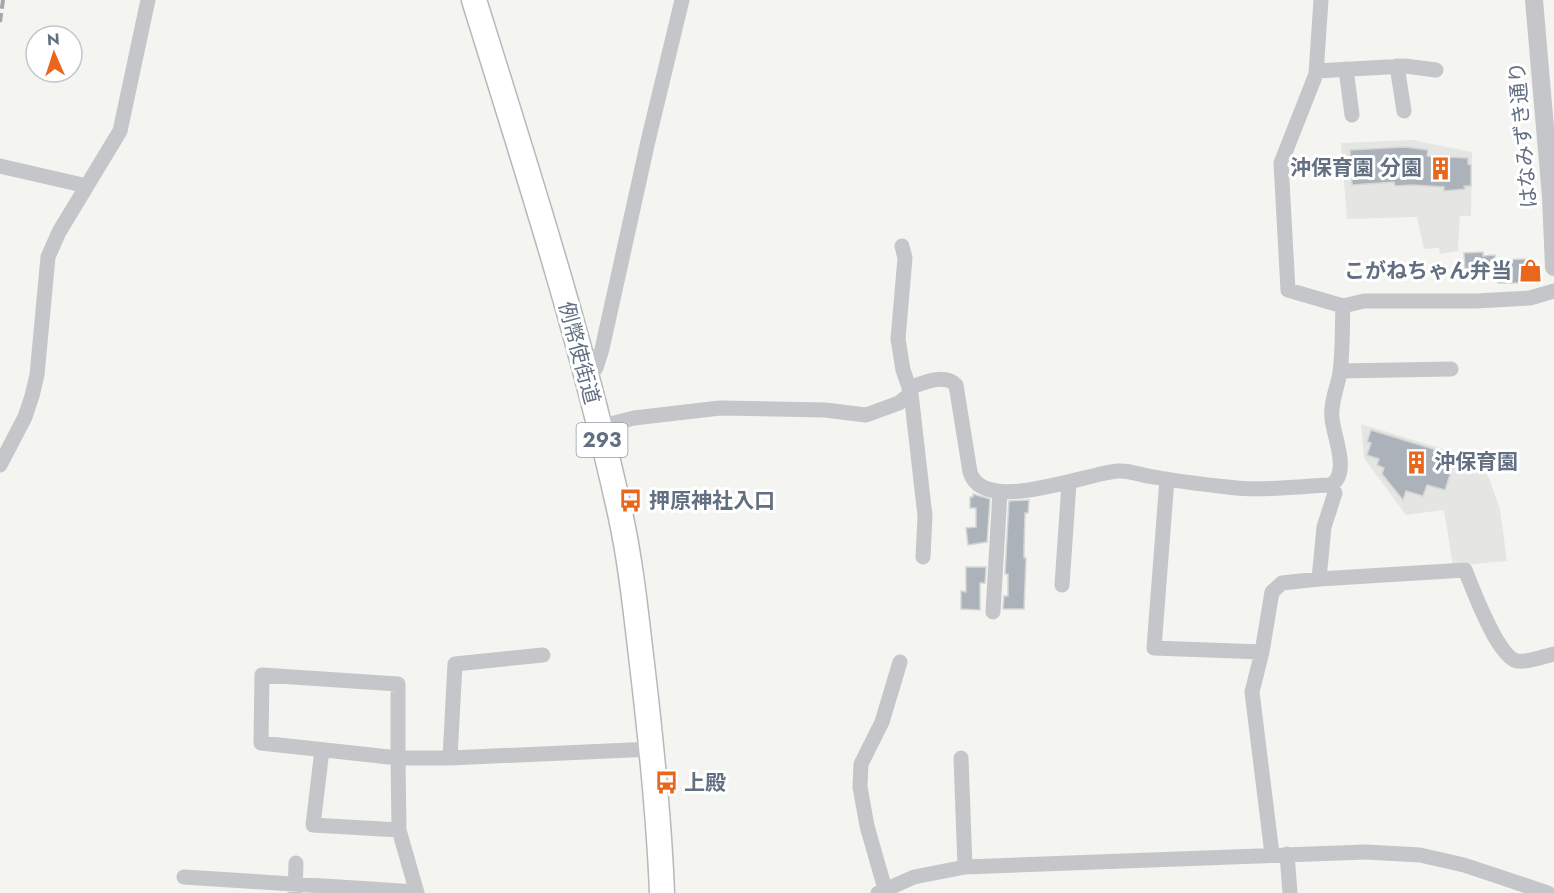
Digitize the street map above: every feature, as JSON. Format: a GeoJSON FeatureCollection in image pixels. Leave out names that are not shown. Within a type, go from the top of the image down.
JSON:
{"type":"FeatureCollection","features":[{"type":"Feature","properties":{"kind":"highway","name":"例幣使街道"},"geometry":{"type":"LineString","coordinates":[[474,0],[587,378],[620,514],[629,561],[652,749],[662,893]]}},
{"type":"Feature","properties":{"kind":"street"},"geometry":{"type":"LineString","coordinates":[[0,465],[25,417],[35,385],[48,257],[59,232],[120,131],[148,0]]}},
{"type":"Feature","properties":{"kind":"street"},"geometry":{"type":"LineString","coordinates":[[587,378],[596,368],[602,350],[682,0]]}},
{"type":"Feature","properties":{"kind":"street"},"geometry":{"type":"LineString","coordinates":[[1321,0],[1316,71],[1281,163],[1288,290],[1343,306],[1364,301],[1476,301],[1519,298],[1554,291]]}},
{"type":"Feature","properties":{"kind":"street","name":"はなみずき通り"},"geometry":{"type":"LineString","coordinates":[[1534,0],[1551,197],[1554,267]]}},
{"type":"Feature","properties":{"kind":"street"},"geometry":{"type":"LineString","coordinates":[[1316,71],[1397,66],[1436,70]]}},
{"type":"Feature","properties":{"kind":"street"},"geometry":{"type":"LineString","coordinates":[[1397,66],[1404,111]]}},
{"type":"Feature","properties":{"kind":"street"},"geometry":{"type":"LineString","coordinates":[[1346,69],[1352,116]]}},
{"type":"Feature","properties":{"kind":"street"},"geometry":{"type":"LineString","coordinates":[[0,166],[87,186]]}},
{"type":"Feature","properties":{"kind":"street"},"geometry":{"type":"LineString","coordinates":[[902,246],[905,258],[898,339],[903,370],[910,390],[925,516],[923,558]]}},
{"type":"Feature","properties":{"kind":"street"},"geometry":{"type":"LineString","coordinates":[[599,426],[634,418],[720,408],[825,411],[866,415],[899,403],[910,390],[948,380],[956,386],[972,478],[978,487],[1000,492],[1069,483],[1118,471],[1239,489],[1332,485],[1338,478],[1340,470],[1340,454],[1331,416],[1340,371],[1343,306]]}},
{"type":"Feature","properties":{"kind":"street"},"geometry":{"type":"LineString","coordinates":[[1340,371],[1451,369]]}},
{"type":"Feature","properties":{"kind":"street"},"geometry":{"type":"LineString","coordinates":[[1167,479],[1154,648],[1262,652]]}},
{"type":"Feature","properties":{"kind":"street"},"geometry":{"type":"LineString","coordinates":[[1062,585],[1069,483]]}},
{"type":"Feature","properties":{"kind":"street"},"geometry":{"type":"LineString","coordinates":[[1319,579],[1324,527],[1335,492],[1332,485]]}},
{"type":"Feature","properties":{"kind":"street"},"geometry":{"type":"LineString","coordinates":[[993,612],[1000,492]]}},
{"type":"Feature","properties":{"kind":"street"},"geometry":{"type":"LineString","coordinates":[[1290,893],[1279,854],[1252,692],[1262,652],[1272,592],[1282,583],[1465,570],[1486,622],[1507,656],[1518,661],[1554,654]]}},
{"type":"Feature","properties":{"kind":"street"},"geometry":{"type":"LineString","coordinates":[[450,758],[455,664],[543,655]]}},
{"type":"Feature","properties":{"kind":"street"},"geometry":{"type":"LineString","coordinates":[[900,662],[882,722],[861,764],[860,788],[882,891],[914,877],[965,867],[1366,852],[1420,855],[1464,866],[1548,893]]}},
{"type":"Feature","properties":{"kind":"street"},"geometry":{"type":"LineString","coordinates":[[184,877],[295,888],[417,893],[399,830],[398,758],[398,684],[262,675],[261,743],[398,758],[450,758],[652,749]]}},
{"type":"Feature","properties":{"kind":"street"},"geometry":{"type":"LineString","coordinates":[[322,750],[313,825],[399,830]]}},
{"type":"Feature","properties":{"kind":"street"},"geometry":{"type":"LineString","coordinates":[[961,758],[965,867]]}},
{"type":"Feature","properties":{"kind":"street"},"geometry":{"type":"LineString","coordinates":[[295,888],[296,863]]}},
{"type":"Feature","properties":{"kind":"shaded area"},"geometry":{"type":"Polygon","coordinates":[[[1412,140],[1472,152],[1471,216],[1460,216],[1458,251],[1440,254],[1439,248],[1424,249],[1417,217],[1347,219],[1341,143],[1412,140]]]}},
{"type":"Feature","properties":{"kind":"shaded area"},"geometry":{"type":"Polygon","coordinates":[[[1361,424],[1479,462],[1489,478],[1500,509],[1507,561],[1453,566],[1444,510],[1406,515],[1364,458],[1361,424]]]}},
{"type":"Feature","properties":{"kind":"building"},"geometry":{"type":"Polygon","coordinates":[[[1405,147],[1428,150],[1427,156],[1468,158],[1468,164],[1471,165],[1471,186],[1464,186],[1465,189],[1444,191],[1444,187],[1395,186],[1394,182],[1352,185],[1350,150],[1405,147]]]}},
{"type":"Feature","properties":{"kind":"building"},"geometry":{"type":"Polygon","coordinates":[[[1483,252],[1483,256],[1495,255],[1495,260],[1530,259],[1530,265],[1538,265],[1538,283],[1498,283],[1497,273],[1478,274],[1478,271],[1465,271],[1464,253],[1483,252]]]}},
{"type":"Feature","properties":{"kind":"building","name":"沖保育園"},"geometry":{"type":"Polygon","coordinates":[[[1371,430],[1456,456],[1445,490],[1427,485],[1423,496],[1406,491],[1403,500],[1382,474],[1384,468],[1377,465],[1379,459],[1367,455],[1371,443],[1367,442],[1371,430]]]}},
{"type":"Feature","properties":{"kind":"building"},"geometry":{"type":"Polygon","coordinates":[[[973,494],[990,499],[987,542],[968,545],[966,528],[976,527],[976,508],[970,508],[970,497],[973,497],[973,494]]]}},
{"type":"Feature","properties":{"kind":"building"},"geometry":{"type":"Polygon","coordinates":[[[1029,500],[1028,513],[1025,513],[1024,609],[1003,609],[1004,596],[1008,596],[1008,574],[1005,574],[1009,501],[1029,500]]]}},
{"type":"Feature","properties":{"kind":"building"},"geometry":{"type":"Polygon","coordinates":[[[966,567],[986,567],[985,583],[980,583],[980,610],[961,609],[961,591],[966,592],[966,567]]]}},
{"type":"Feature","properties":{"kind":"railway"},"geometry":{"type":"LineString","coordinates":[[0,22],[3,0]]}},
{"type":"Feature","properties":{"kind":"place","name":"沖保育園 分園"},"geometry":{"type":"Point","coordinates":[1440,168]}},
{"type":"Feature","properties":{"kind":"place","name":"こがねちゃん弁当"},"geometry":{"type":"Point","coordinates":[1530,271]}},
{"type":"Feature","properties":{"kind":"place","name":"沖保育園"},"geometry":{"type":"Point","coordinates":[1416,462]}},
{"type":"Feature","properties":{"kind":"place","name":"押原神社入口"},"geometry":{"type":"Point","coordinates":[631,501]}},
{"type":"Feature","properties":{"kind":"place","name":"上殿"},"geometry":{"type":"Point","coordinates":[666,783]}}]}
